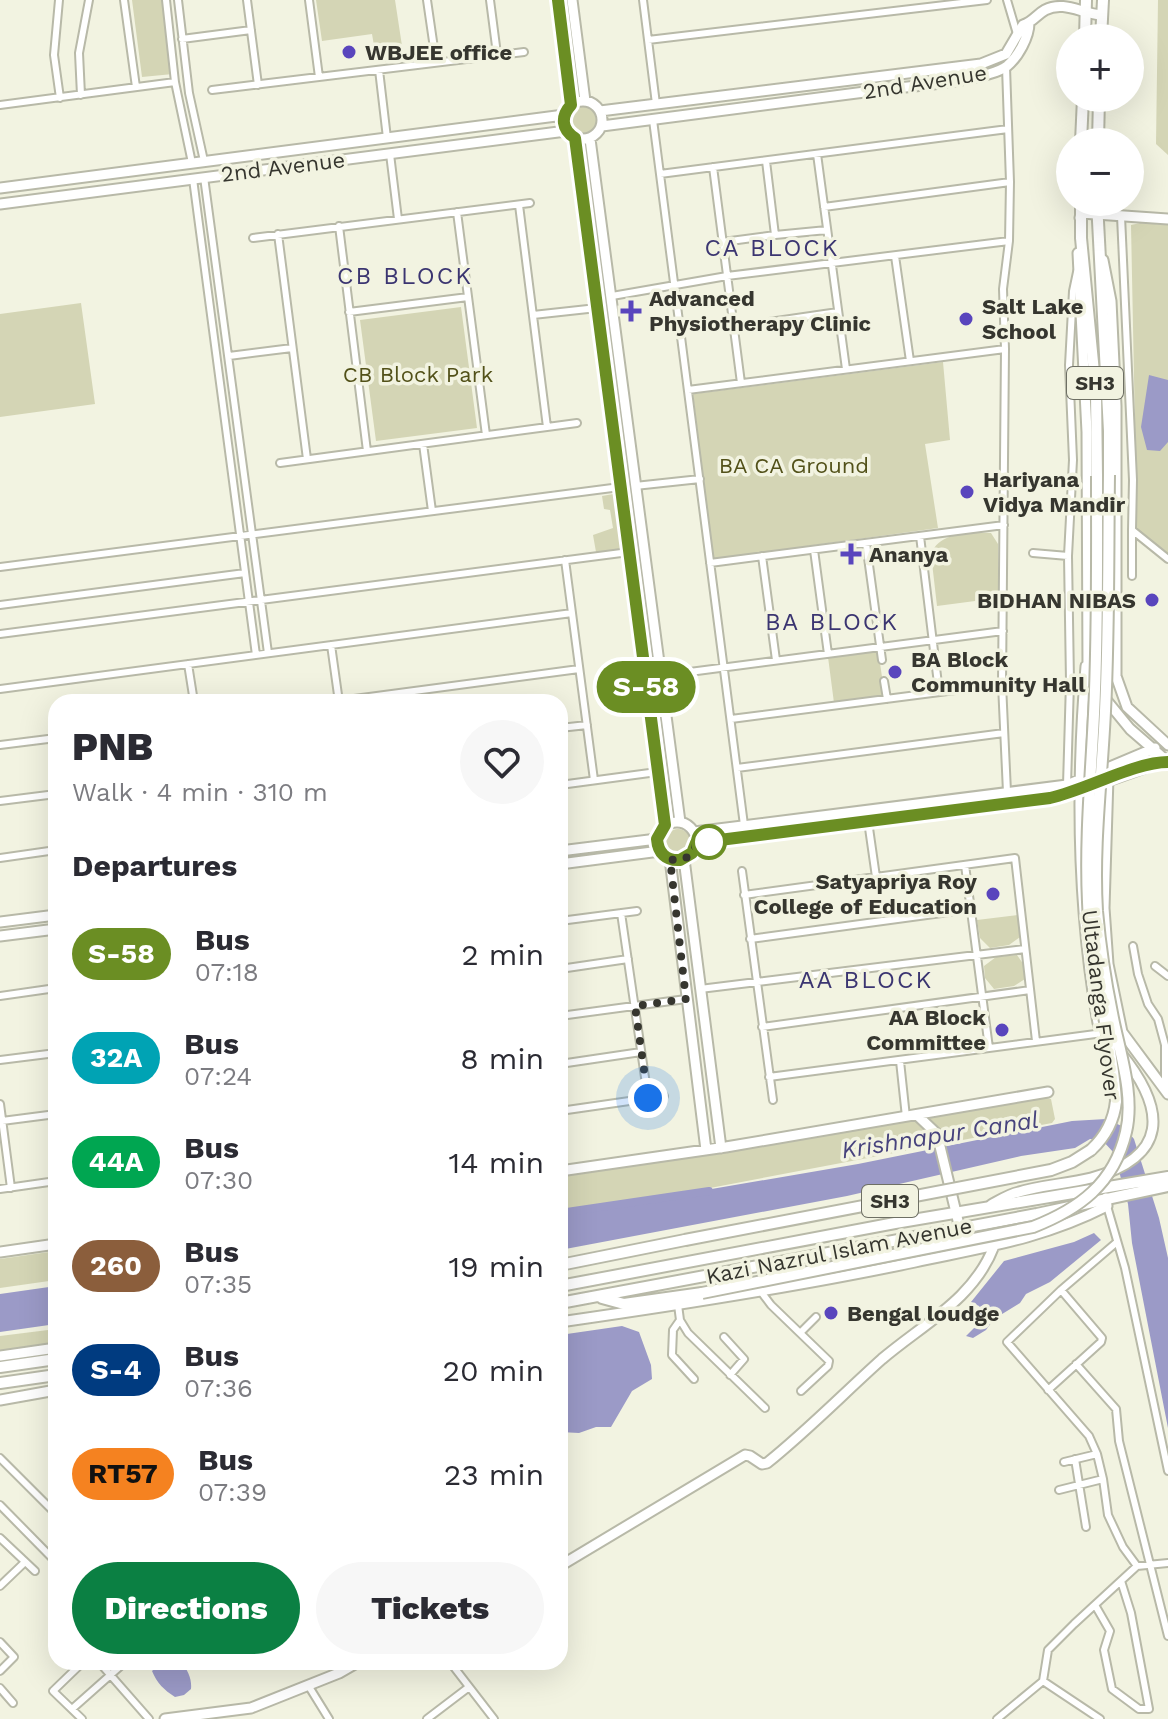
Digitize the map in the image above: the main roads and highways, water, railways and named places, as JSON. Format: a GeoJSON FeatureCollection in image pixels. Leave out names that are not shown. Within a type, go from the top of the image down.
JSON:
{"type":"FeatureCollection","features":[{"type":"Feature","properties":{"kind":"main road"},"geometry":{"type":"LineString","coordinates":[[1082,24],[1080,10],[1086,0]]}},
{"type":"Feature","properties":{"kind":"main road"},"geometry":{"type":"LineString","coordinates":[[1102,24],[1103,0]]}},
{"type":"Feature","properties":{"kind":"main road","name":"Ultadanga Flyover"},"geometry":{"type":"LineString","coordinates":[[596,1297],[624,1304],[702,1293],[1033,1227],[1078,1206],[1102,1182],[1118,1156],[1127,1128],[1128,1101],[1105,979],[1097,911],[1096,871],[1108,648],[1103,476],[1082,216]]}},
{"type":"Feature","properties":{"kind":"main road","name":"Ultadanga Flyover"},"geometry":{"type":"LineString","coordinates":[[568,1263],[1051,1170],[1084,1155],[1098,1144],[1108,1130],[1115,1112],[1114,1073],[1095,978],[1087,889],[1103,476],[1108,422],[1097,216]]}},
{"type":"Feature","properties":{"kind":"main road","name":"Kazi Nazrul Islam Avenue"},"geometry":{"type":"LineString","coordinates":[[568,1302],[1111,1197],[1168,1177]]}},
{"type":"Feature","properties":{"kind":"main road"},"geometry":{"type":"LineString","coordinates":[[1111,1197],[1168,1186]]}},
{"type":"Feature","properties":{"kind":"main road","name":"Kazi Nazrul Islam Avenue"},"geometry":{"type":"LineString","coordinates":[[568,1285],[985,1208],[1111,1197]]}},
{"type":"Feature","properties":{"kind":"main road"},"geometry":{"type":"LineString","coordinates":[[0,1367],[48,1360]]}},
{"type":"Feature","properties":{"kind":"main road"},"geometry":{"type":"LineString","coordinates":[[0,1383],[48,1376]]}},
{"type":"Feature","properties":{"kind":"water"},"geometry":{"type":"Polygon","coordinates":[[[1149,375],[1168,380],[1168,442],[1160,451],[1147,450],[1141,427],[1149,375]]]}},
{"type":"Feature","properties":{"kind":"water"},"geometry":{"type":"Polygon","coordinates":[[[1106,1119],[1124,1127],[1134,1139],[1159,1218],[1168,1258],[1168,1428],[1132,1243],[1128,1204],[1114,1153],[1102,1140],[1090,1139],[1075,1148],[1021,1156],[847,1196],[568,1248],[568,1214],[858,1164],[1072,1121],[1106,1119]]]}},
{"type":"Feature","properties":{"kind":"water"},"geometry":{"type":"Polygon","coordinates":[[[1094,1233],[1101,1240],[1050,1282],[1026,1294],[1020,1303],[994,1319],[986,1330],[973,1338],[966,1336],[978,1324],[979,1306],[971,1302],[1004,1261],[1074,1242],[1094,1233]]]}},
{"type":"Feature","properties":{"kind":"water"},"geometry":{"type":"Polygon","coordinates":[[[48,1287],[48,1325],[0,1332],[0,1294],[48,1287]]]}},
{"type":"Feature","properties":{"kind":"water"},"geometry":{"type":"Polygon","coordinates":[[[622,1326],[639,1332],[651,1365],[652,1379],[632,1391],[611,1427],[568,1432],[568,1334],[622,1326]]]}},
{"type":"Feature","properties":{"kind":"water"},"geometry":{"type":"Polygon","coordinates":[[[187,1670],[191,1689],[175,1697],[164,1689],[152,1671],[187,1670]]]}},
{"type":"Feature","properties":{"kind":"waterway","name":"Krishnapur Canal"},"geometry":{"type":"LineString","coordinates":[[568,1212],[709,1191]]}},
{"type":"Feature","properties":{"kind":"place","name":"WBJEE office"},"geometry":{"type":"Point","coordinates":[349,52]}},
{"type":"Feature","properties":{"kind":"place","name":"Advanced Physiotherapy Clinic"},"geometry":{"type":"Point","coordinates":[631,311]}},
{"type":"Feature","properties":{"kind":"place","name":"Salt Lake School"},"geometry":{"type":"Point","coordinates":[966,319]}},
{"type":"Feature","properties":{"kind":"place","name":"Hariyana Vidya Mandir"},"geometry":{"type":"Point","coordinates":[967,492]}},
{"type":"Feature","properties":{"kind":"place","name":"Ananya"},"geometry":{"type":"Point","coordinates":[851,554]}},
{"type":"Feature","properties":{"kind":"place","name":"BIDHAN NIBAS"},"geometry":{"type":"Point","coordinates":[1152,600]}},
{"type":"Feature","properties":{"kind":"place","name":"BA Block Community Hall"},"geometry":{"type":"Point","coordinates":[895,672]}},
{"type":"Feature","properties":{"kind":"place","name":"Satyapriya Roy College of Education"},"geometry":{"type":"Point","coordinates":[993,894]}},
{"type":"Feature","properties":{"kind":"place","name":"AA Block Committee"},"geometry":{"type":"Point","coordinates":[1002,1030]}},
{"type":"Feature","properties":{"kind":"place","name":"Bengal loudge"},"geometry":{"type":"Point","coordinates":[831,1313]}},
{"type":"Feature","properties":{"kind":"district","name":"CA BLOCK"},"geometry":{"type":"Point","coordinates":[772,248]}},
{"type":"Feature","properties":{"kind":"district","name":"CB BLOCK"},"geometry":{"type":"Point","coordinates":[405,276]}},
{"type":"Feature","properties":{"kind":"district","name":"BA BLOCK"},"geometry":{"type":"Point","coordinates":[832,622]}},
{"type":"Feature","properties":{"kind":"district","name":"AA BLOCK"},"geometry":{"type":"Point","coordinates":[866,980]}},
{"type":"Feature","properties":{"kind":"park label","name":"CB Block Park"},"geometry":{"type":"Point","coordinates":[418,374]}},
{"type":"Feature","properties":{"kind":"park label","name":"BA CA Ground"},"geometry":{"type":"Point","coordinates":[794,465]}}]}
